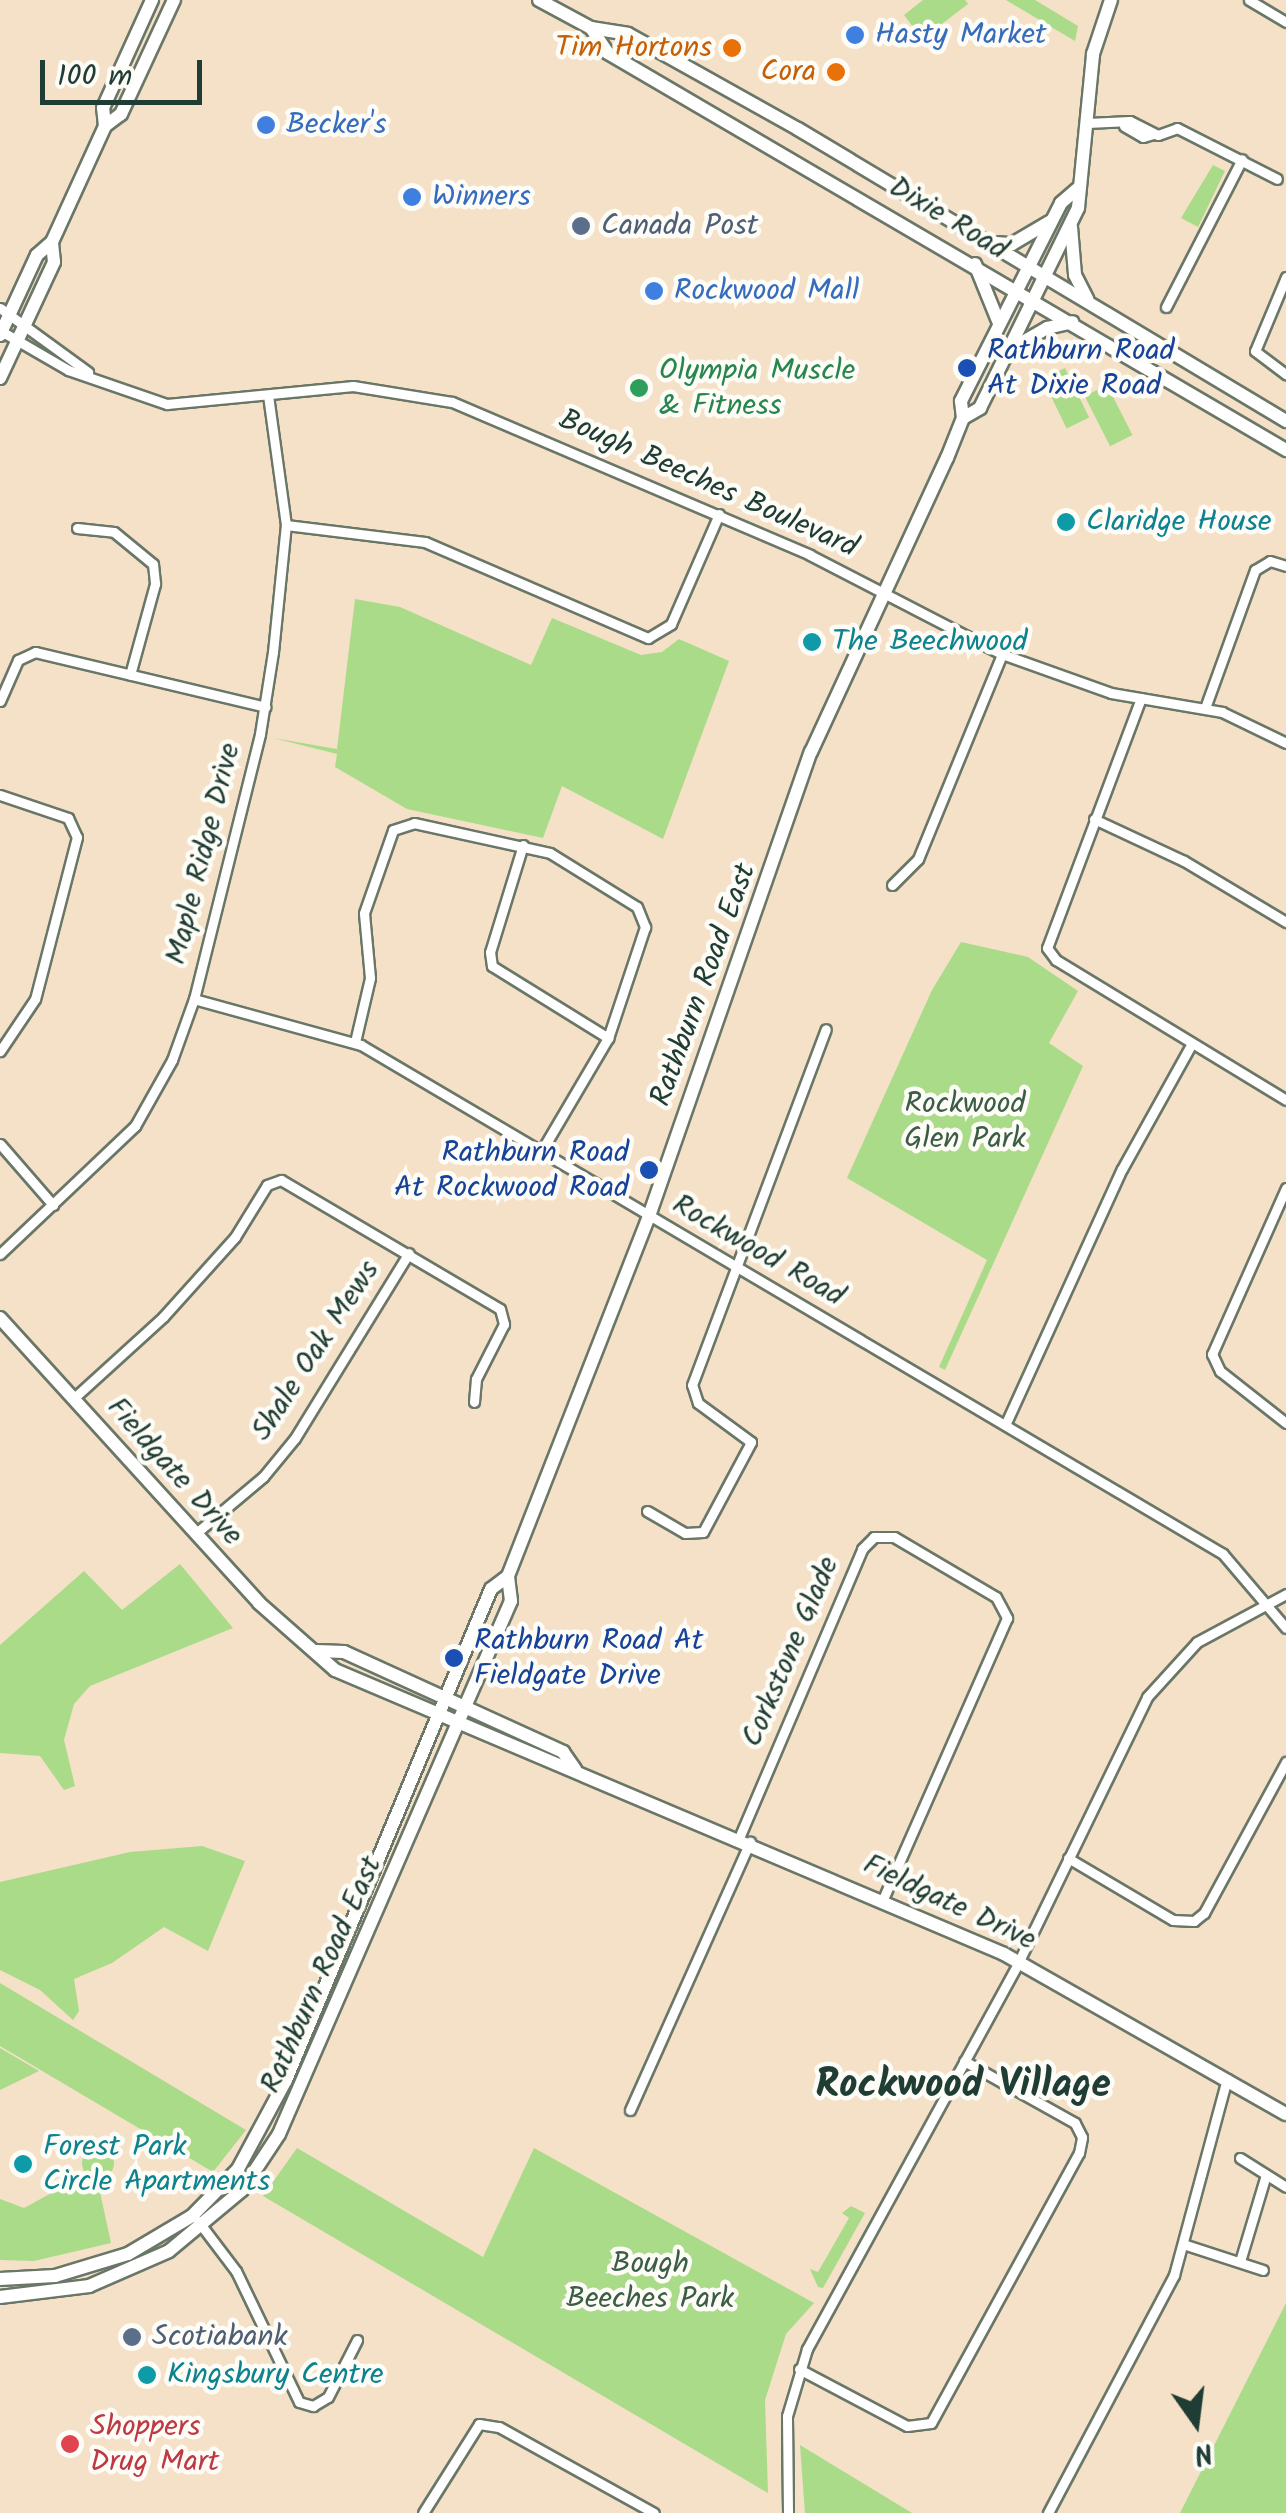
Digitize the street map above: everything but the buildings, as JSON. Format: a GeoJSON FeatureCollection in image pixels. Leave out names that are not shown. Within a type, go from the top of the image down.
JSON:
{"type":"FeatureCollection","features":[{"type":"Feature","properties":{"kind":"street"},"geometry":{"type":"LineString","coordinates":[[105,126],[103,108],[152,0]]}},
{"type":"Feature","properties":{"kind":"street"},"geometry":{"type":"LineString","coordinates":[[0,332],[4,312],[37,255],[52,242],[105,126],[120,114],[174,0]]}},
{"type":"Feature","properties":{"kind":"street","name":"Dixie Road"},"geometry":{"type":"LineString","coordinates":[[539,0],[591,28],[628,34],[1088,300],[1286,421]]}},
{"type":"Feature","properties":{"kind":"street","name":"Rathburn Road East"},"geometry":{"type":"LineString","coordinates":[[963,418],[980,408],[1070,224],[1088,123],[1094,54],[1111,0]]}},
{"type":"Feature","properties":{"kind":"street"},"geometry":{"type":"LineString","coordinates":[[1248,0],[1286,22]]}},
{"type":"Feature","properties":{"kind":"street","name":"Dixie Road"},"geometry":{"type":"LineString","coordinates":[[591,28],[608,52],[1286,450]]}},
{"type":"Feature","properties":{"kind":"street"},"geometry":{"type":"LineString","coordinates":[[1088,123],[1124,126],[1143,136],[1177,128],[1277,180]]}},
{"type":"Feature","properties":{"kind":"street"},"geometry":{"type":"LineString","coordinates":[[1166,308],[1242,159]]}},
{"type":"Feature","properties":{"kind":"street","name":"Rathburn Road East"},"geometry":{"type":"LineString","coordinates":[[0,2297],[42,2296],[110,2280],[203,2227],[242,2190],[279,2134],[511,1601],[508,1576],[649,1216],[811,752],[888,591],[963,418],[961,401],[1054,218],[1077,189]]}},
{"type":"Feature","properties":{"kind":"street"},"geometry":{"type":"LineString","coordinates":[[988,242],[1012,244],[1054,218]]}},
{"type":"Feature","properties":{"kind":"street"},"geometry":{"type":"LineString","coordinates":[[1070,224],[1076,275],[1088,300]]}},
{"type":"Feature","properties":{"kind":"street"},"geometry":{"type":"LineString","coordinates":[[0,378],[54,262],[52,242]]}},
{"type":"Feature","properties":{"kind":"street"},"geometry":{"type":"LineString","coordinates":[[975,264],[998,310],[996,329]]}},
{"type":"Feature","properties":{"kind":"street"},"geometry":{"type":"LineString","coordinates":[[1286,278],[1255,351],[1286,374]]}},
{"type":"Feature","properties":{"kind":"street","name":"Bough Beeches Boulevard"},"geometry":{"type":"LineString","coordinates":[[4,312],[90,374]]}},
{"type":"Feature","properties":{"kind":"street"},"geometry":{"type":"LineString","coordinates":[[1010,350],[1047,328],[1072,322]]}},
{"type":"Feature","properties":{"kind":"street","name":"Bough Beeches Boulevard"},"geometry":{"type":"LineString","coordinates":[[0,332],[68,370],[90,374],[167,404],[353,386],[419,393],[481,412],[888,591],[1002,654],[1080,685],[1205,708],[1286,743]]}},
{"type":"Feature","properties":{"kind":"street","name":"Maple Ridge Drive"},"geometry":{"type":"LineString","coordinates":[[0,1254],[147,1109],[194,999],[266,707],[286,525],[268,396]]}},
{"type":"Feature","properties":{"kind":"street"},"geometry":{"type":"LineString","coordinates":[[286,525],[425,542],[648,638],[670,624],[719,514]]}},
{"type":"Feature","properties":{"kind":"street"},"geometry":{"type":"LineString","coordinates":[[77,528],[114,532],[153,564],[155,584],[130,674]]}},
{"type":"Feature","properties":{"kind":"street"},"geometry":{"type":"LineString","coordinates":[[1205,708],[1253,573],[1270,561],[1286,566]]}},
{"type":"Feature","properties":{"kind":"street"},"geometry":{"type":"LineString","coordinates":[[0,701],[18,660],[30,653],[266,707]]}},
{"type":"Feature","properties":{"kind":"street"},"geometry":{"type":"LineString","coordinates":[[892,885],[918,859],[1002,654]]}},
{"type":"Feature","properties":{"kind":"street"},"geometry":{"type":"LineString","coordinates":[[1141,698],[1047,937],[1048,952],[1286,1100]]}},
{"type":"Feature","properties":{"kind":"street"},"geometry":{"type":"LineString","coordinates":[[0,795],[68,818],[77,837],[35,1000],[0,1050]]}},
{"type":"Feature","properties":{"kind":"street"},"geometry":{"type":"LineString","coordinates":[[1094,819],[1184,860],[1286,922]]}},
{"type":"Feature","properties":{"kind":"street"},"geometry":{"type":"LineString","coordinates":[[355,1042],[370,978],[364,913],[391,832],[414,823],[550,853],[644,916],[645,930],[608,1038],[542,1150]]}},
{"type":"Feature","properties":{"kind":"street"},"geometry":{"type":"LineString","coordinates":[[523,845],[490,952],[492,966],[608,1038]]}},
{"type":"Feature","properties":{"kind":"street","name":"Rockwood Road"},"geometry":{"type":"LineString","coordinates":[[194,999],[355,1042],[1223,1554],[1268,1602],[1286,1628]]}},
{"type":"Feature","properties":{"kind":"street"},"geometry":{"type":"LineString","coordinates":[[647,1511],[684,1533],[702,1532],[751,1442],[698,1403],[692,1391],[826,1029]]}},
{"type":"Feature","properties":{"kind":"street"},"geometry":{"type":"LineString","coordinates":[[1006,1423],[1122,1169],[1192,1043]]}},
{"type":"Feature","properties":{"kind":"street"},"geometry":{"type":"LineString","coordinates":[[0,1144],[53,1204]]}},
{"type":"Feature","properties":{"kind":"street","name":"Shale Oak Mews"},"geometry":{"type":"LineString","coordinates":[[74,1398],[222,1254],[270,1182],[288,1182],[408,1253],[288,1448],[195,1534]]}},
{"type":"Feature","properties":{"kind":"street"},"geometry":{"type":"LineString","coordinates":[[1286,1188],[1212,1351],[1218,1370],[1286,1423]]}},
{"type":"Feature","properties":{"kind":"street"},"geometry":{"type":"LineString","coordinates":[[408,1253],[504,1315],[474,1384],[474,1402]]}},
{"type":"Feature","properties":{"kind":"street","name":"Fieldgate Drive"},"geometry":{"type":"LineString","coordinates":[[0,1318],[258,1603],[318,1651],[335,1670],[555,1768],[575,1769],[883,1899],[1019,1962],[1286,2114]]}},
{"type":"Feature","properties":{"kind":"street","name":"Corkstone Glade"},"geometry":{"type":"LineString","coordinates":[[744,1840],[862,1550],[874,1537],[894,1538],[996,1597],[1007,1618],[883,1899]]}},
{"type":"Feature","properties":{"kind":"street","name":"Rathburn Road East"},"geometry":{"type":"LineString","coordinates":[[0,2279],[55,2276],[107,2262],[192,2216],[238,2169],[272,2112],[491,1589],[508,1576]]}},
{"type":"Feature","properties":{"kind":"street"},"geometry":{"type":"LineString","coordinates":[[788,2513],[785,2430],[799,2369],[831,2300],[1019,1962],[1161,1676],[1197,1642],[1286,1594]]}},
{"type":"Feature","properties":{"kind":"street","name":"Fieldgate Drive"},"geometry":{"type":"LineString","coordinates":[[318,1651],[344,1652],[563,1752],[575,1769]]}},
{"type":"Feature","properties":{"kind":"street"},"geometry":{"type":"LineString","coordinates":[[1068,1858],[1172,1920],[1194,1921],[1204,1913],[1286,1762]]}},
{"type":"Feature","properties":{"kind":"street"},"geometry":{"type":"LineString","coordinates":[[630,2110],[744,1840]]}},
{"type":"Feature","properties":{"kind":"street"},"geometry":{"type":"LineString","coordinates":[[799,2369],[907,2426],[931,2423],[1079,2154],[1079,2128],[964,2062]]}},
{"type":"Feature","properties":{"kind":"street"},"geometry":{"type":"LineString","coordinates":[[1048,2513],[1166,2293],[1228,2079]]}},
{"type":"Feature","properties":{"kind":"street"},"geometry":{"type":"LineString","coordinates":[[1240,2158],[1266,2178],[1286,2187]]}},
{"type":"Feature","properties":{"kind":"street"},"geometry":{"type":"LineString","coordinates":[[1241,2258],[1266,2178]]}},
{"type":"Feature","properties":{"kind":"street"},"geometry":{"type":"LineString","coordinates":[[192,2216],[236,2271],[298,2402],[313,2406],[328,2397],[357,2340]]}},
{"type":"Feature","properties":{"kind":"street"},"geometry":{"type":"LineString","coordinates":[[1182,2244],[1241,2258],[1263,2270]]}},
{"type":"Feature","properties":{"kind":"street"},"geometry":{"type":"LineString","coordinates":[[423,2513],[479,2424],[499,2427],[654,2513]]}},
{"type":"Feature","properties":{"kind":"green space"},"geometry":{"type":"Polygon","coordinates":[[[923,0],[965,0],[968,4],[922,39],[904,15],[923,0]]]}},
{"type":"Feature","properties":{"kind":"green space"},"geometry":{"type":"Polygon","coordinates":[[[1006,0],[1035,0],[1078,26],[1075,41],[1006,0]]]}},
{"type":"Feature","properties":{"kind":"green space"},"geometry":{"type":"Polygon","coordinates":[[[1213,165],[1225,171],[1198,227],[1181,218],[1213,165]]]}},
{"type":"Feature","properties":{"kind":"green space"},"geometry":{"type":"Polygon","coordinates":[[[1065,368],[1089,417],[1067,428],[1043,379],[1065,368]]]}},
{"type":"Feature","properties":{"kind":"green space"},"geometry":{"type":"Polygon","coordinates":[[[1107,385],[1132,435],[1110,446],[1085,396],[1107,385]]]}},
{"type":"Feature","properties":{"kind":"green space"},"geometry":{"type":"Polygon","coordinates":[[[355,599],[400,607],[531,665],[552,618],[641,655],[662,652],[679,639],[729,661],[663,839],[562,786],[543,838],[407,809],[335,767],[337,754],[273,738],[337,749],[355,599]]]}},
{"type":"Feature","properties":{"kind":"green space","name":"Rockwood Glen Park"},"geometry":{"type":"Polygon","coordinates":[[[961,942],[1028,957],[1078,991],[1049,1043],[1083,1066],[945,1370],[939,1367],[987,1260],[847,1178],[932,990],[961,942]]]}},
{"type":"Feature","properties":{"kind":"green space"},"geometry":{"type":"Polygon","coordinates":[[[180,1564],[233,1628],[90,1686],[74,1704],[64,1740],[75,1786],[64,1790],[40,1756],[0,1753],[0,1645],[84,1571],[122,1610],[180,1564]]]}},
{"type":"Feature","properties":{"kind":"green space"},"geometry":{"type":"Polygon","coordinates":[[[202,1846],[245,1861],[208,1951],[164,1927],[112,1963],[74,1979],[79,2011],[73,2020],[40,1990],[0,1970],[0,1882],[130,1852],[202,1846]]]}},
{"type":"Feature","properties":{"kind":"green space"},"geometry":{"type":"Polygon","coordinates":[[[0,1983],[246,2130],[213,2172],[0,2046],[0,1983]]]}},
{"type":"Feature","properties":{"kind":"green space"},"geometry":{"type":"Polygon","coordinates":[[[0,2048],[39,2071],[0,2090],[0,2048]]]}},
{"type":"Feature","properties":{"kind":"green space"},"geometry":{"type":"Polygon","coordinates":[[[98,2147],[109,2152],[114,2163],[109,2174],[98,2179],[87,2174],[82,2163],[87,2152],[98,2147]]]}},
{"type":"Feature","properties":{"kind":"green space","name":"Bough Beeches Park"},"geometry":{"type":"Polygon","coordinates":[[[297,2148],[483,2257],[534,2148],[814,2303],[786,2334],[765,2400],[768,2493],[263,2196],[297,2148]]]}},
{"type":"Feature","properties":{"kind":"green space"},"geometry":{"type":"Polygon","coordinates":[[[68,2184],[84,2194],[100,2192],[111,2243],[34,2261],[0,2260],[0,2199],[24,2208],[68,2184]]]}},
{"type":"Feature","properties":{"kind":"green space"},"geometry":{"type":"Polygon","coordinates":[[[851,2206],[865,2213],[823,2288],[818,2287],[810,2269],[818,2272],[849,2218],[842,2213],[851,2206]]]}},
{"type":"Feature","properties":{"kind":"green space"},"geometry":{"type":"Polygon","coordinates":[[[1286,2303],[1286,2513],[1180,2513],[1286,2303]]]}},
{"type":"Feature","properties":{"kind":"green space"},"geometry":{"type":"Polygon","coordinates":[[[800,2445],[912,2513],[805,2513],[800,2445]]]}},
{"type":"Feature","properties":{"kind":"place","name":"Hasty Market"},"geometry":{"type":"Point","coordinates":[855,35]}},
{"type":"Feature","properties":{"kind":"place","name":"Tim Hortons"},"geometry":{"type":"Point","coordinates":[732,48]}},
{"type":"Feature","properties":{"kind":"place","name":"Cora"},"geometry":{"type":"Point","coordinates":[836,72]}},
{"type":"Feature","properties":{"kind":"place","name":"Becker's"},"geometry":{"type":"Point","coordinates":[266,125]}},
{"type":"Feature","properties":{"kind":"place","name":"Winners"},"geometry":{"type":"Point","coordinates":[412,197]}},
{"type":"Feature","properties":{"kind":"place","name":"Canada Post"},"geometry":{"type":"Point","coordinates":[581,226]}},
{"type":"Feature","properties":{"kind":"place","name":"Rockwood Mall"},"geometry":{"type":"Point","coordinates":[654,291]}},
{"type":"Feature","properties":{"kind":"place","name":"Rathburn Road At Dixie Road"},"geometry":{"type":"Point","coordinates":[967,368]}},
{"type":"Feature","properties":{"kind":"place","name":"Olympia Muscle & Fitness"},"geometry":{"type":"Point","coordinates":[639,388]}},
{"type":"Feature","properties":{"kind":"place","name":"Claridge House"},"geometry":{"type":"Point","coordinates":[1066,522]}},
{"type":"Feature","properties":{"kind":"place","name":"The Beechwood"},"geometry":{"type":"Point","coordinates":[812,642]}},
{"type":"Feature","properties":{"kind":"place","name":"Rathburn Road At Rockwood Road"},"geometry":{"type":"Point","coordinates":[649,1170]}},
{"type":"Feature","properties":{"kind":"place","name":"Rathburn Road At Fieldgate Drive"},"geometry":{"type":"Point","coordinates":[454,1658]}},
{"type":"Feature","properties":{"kind":"place","name":"Forest Park Circle Apartments"},"geometry":{"type":"Point","coordinates":[23,2164]}},
{"type":"Feature","properties":{"kind":"place","name":"Scotiabank"},"geometry":{"type":"Point","coordinates":[132,2337]}},
{"type":"Feature","properties":{"kind":"place","name":"Kingsbury Centre"},"geometry":{"type":"Point","coordinates":[147,2375]}},
{"type":"Feature","properties":{"kind":"place","name":"Shoppers Drug Mart"},"geometry":{"type":"Point","coordinates":[70,2444]}},
{"type":"Feature","properties":{"kind":"district","name":"Rockwood Village"},"geometry":{"type":"Point","coordinates":[963,2085]}}]}
